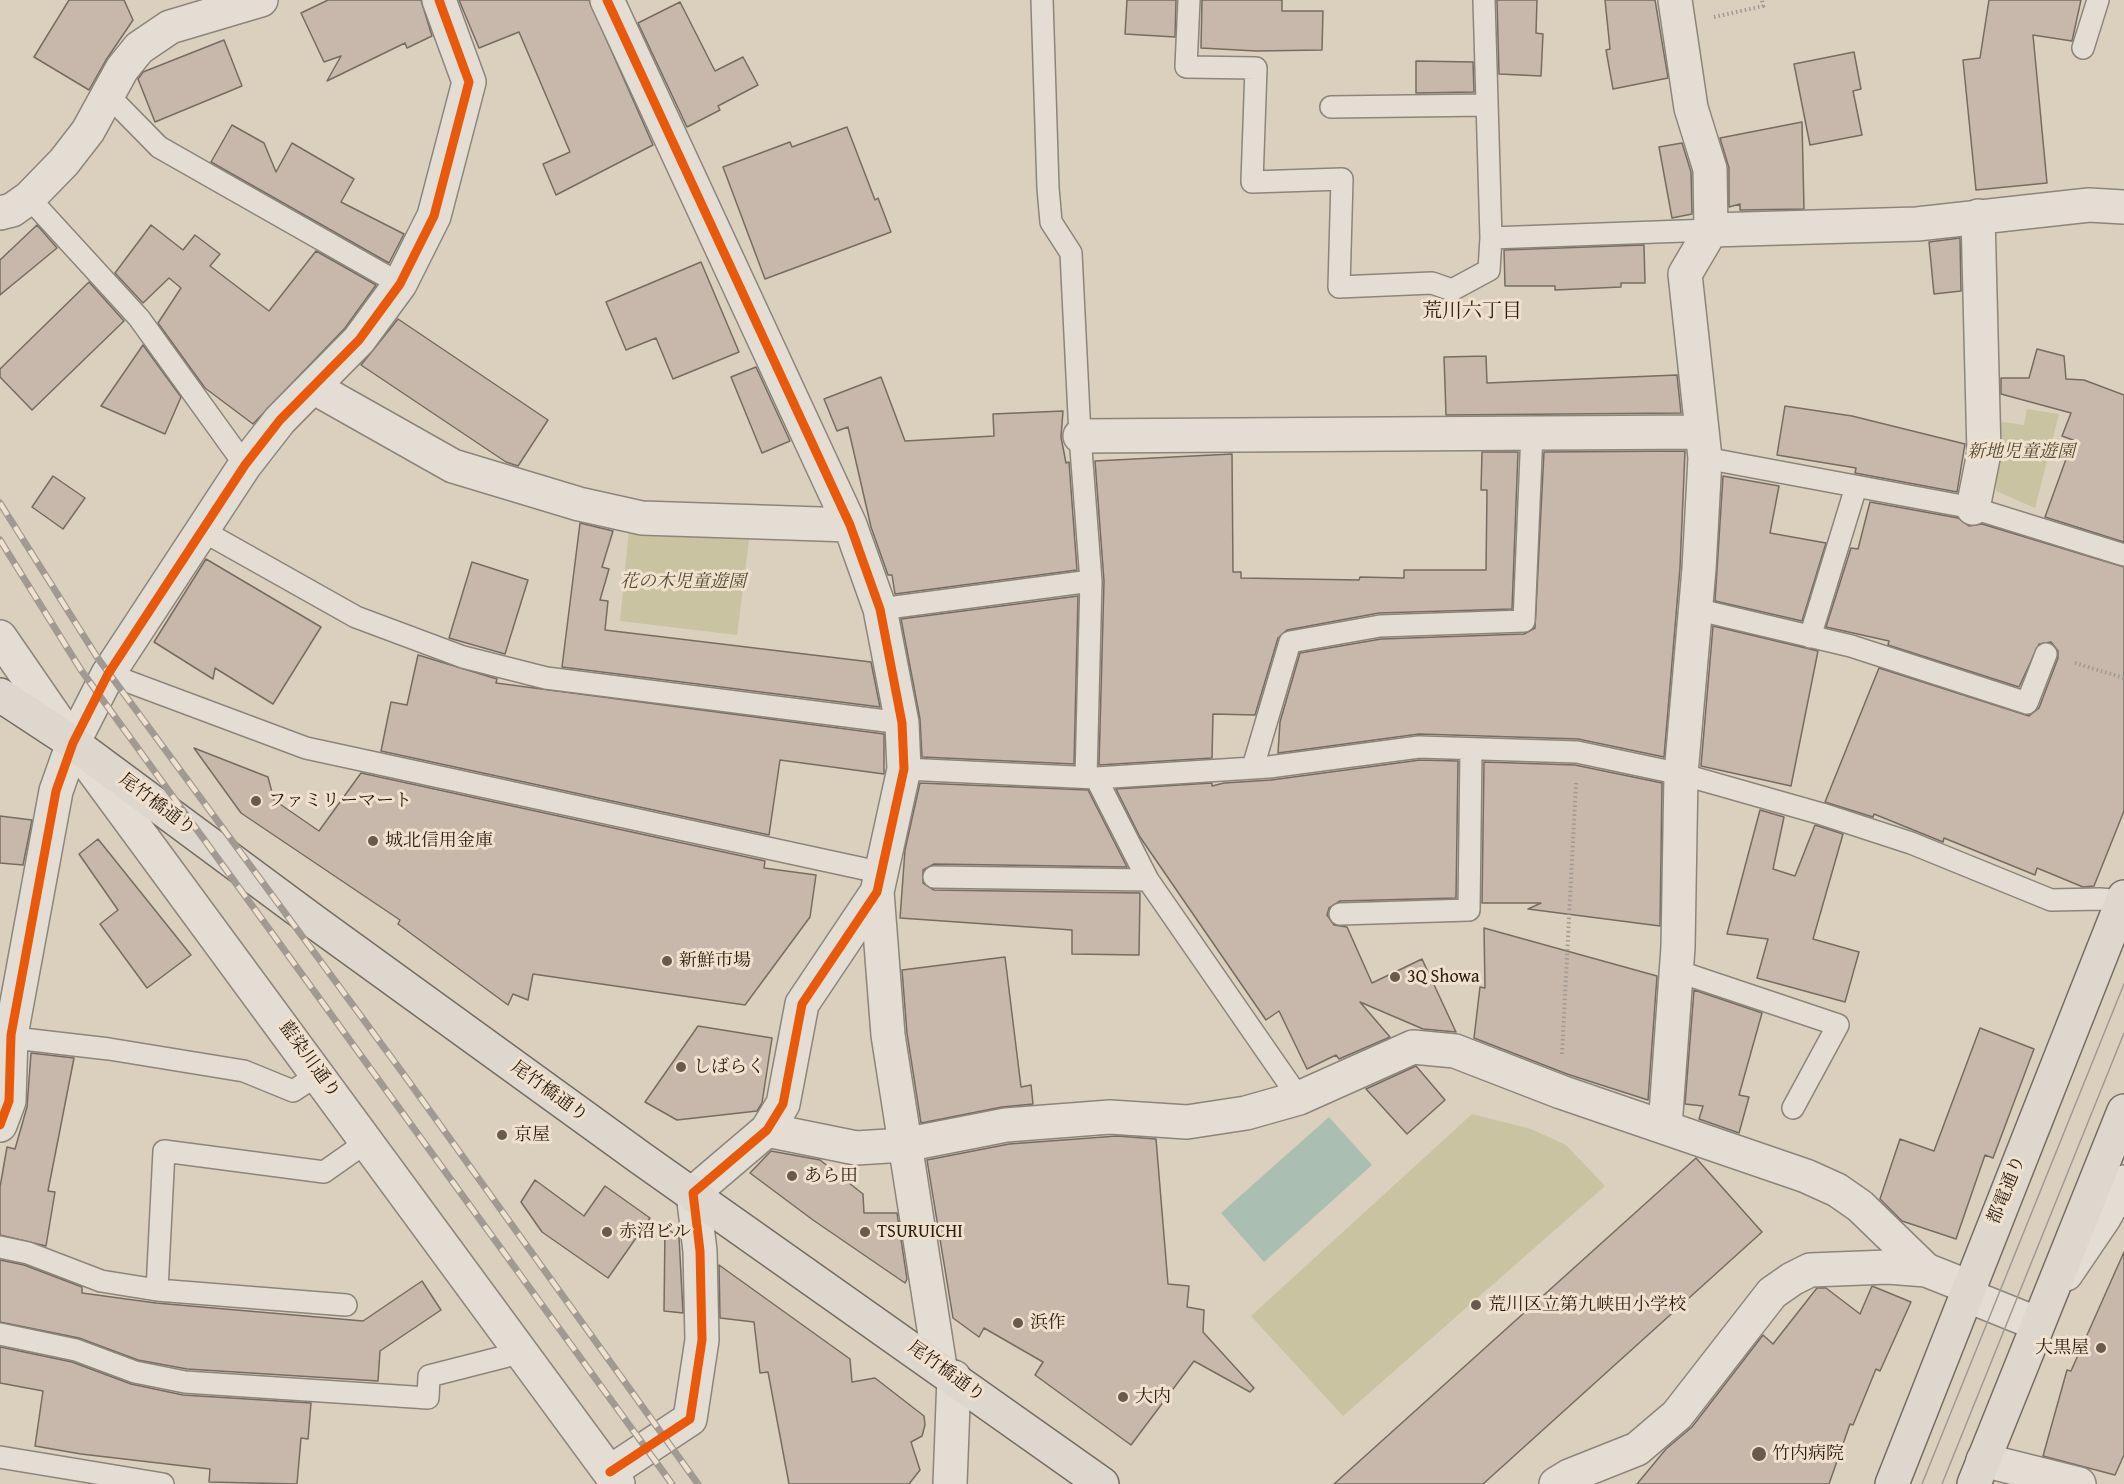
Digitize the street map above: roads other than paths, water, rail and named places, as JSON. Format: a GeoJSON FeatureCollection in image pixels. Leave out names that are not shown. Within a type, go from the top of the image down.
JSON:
{"type":"FeatureCollection","features":[{"type":"Feature","properties":{"kind":"main road","name":"尾竹橋通り"},"geometry":{"type":"LineString","coordinates":[[0,695],[73,743],[642,1159],[693,1192],[1102,1484]]}},
{"type":"Feature","properties":{"kind":"main road","name":"都電通り"},"geometry":{"type":"LineString","coordinates":[[1892,1484],[2123,900]]}},
{"type":"Feature","properties":{"kind":"main road"},"geometry":{"type":"LineString","coordinates":[[1979,1472],[2124,1111]]}},
{"type":"Feature","properties":{"kind":"street"},"geometry":{"type":"LineString","coordinates":[[0,213],[12,210],[28,198],[64,162],[88,131],[122,69],[139,48],[170,27],[261,0]]}},
{"type":"Feature","properties":{"kind":"street"},"geometry":{"type":"LineString","coordinates":[[0,1125],[9,1101],[8,1035],[56,791],[73,743],[108,674],[244,465],[280,420],[359,340],[400,284],[434,216],[469,82],[439,0]]}},
{"type":"Feature","properties":{"kind":"street"},"geometry":{"type":"LineString","coordinates":[[607,0],[850,525],[880,609],[902,723],[904,769],[880,882],[888,1035],[904,1145],[947,1372],[950,1484]]}},
{"type":"Feature","properties":{"kind":"street"},"geometry":{"type":"LineString","coordinates":[[1665,1128],[1677,971],[1681,774],[1695,609],[1703,445],[1685,274],[1711,230],[1710,169],[1691,108],[1676,13]]}},
{"type":"Feature","properties":{"kind":"street"},"geometry":{"type":"LineString","coordinates":[[1711,230],[1917,224],[2089,205],[2124,207]]}},
{"type":"Feature","properties":{"kind":"street"},"geometry":{"type":"LineString","coordinates":[[1973,508],[1984,453],[1977,216]]}},
{"type":"Feature","properties":{"kind":"street"},"geometry":{"type":"LineString","coordinates":[[314,387],[453,466],[579,504],[642,518],[850,525]]}},
{"type":"Feature","properties":{"kind":"street"},"geometry":{"type":"LineString","coordinates":[[1080,436],[1532,432],[1703,445]]}},
{"type":"Feature","properties":{"kind":"street","name":"藍染川通り"},"geometry":{"type":"LineString","coordinates":[[0,637],[73,743],[319,1074],[614,1478]]}},
{"type":"Feature","properties":{"kind":"street"},"geometry":{"type":"LineString","coordinates":[[614,1478],[690,1419],[702,1340],[700,1251],[693,1192],[767,1130],[783,1104],[802,1004],[880,882]]}},
{"type":"Feature","properties":{"kind":"street"},"geometry":{"type":"LineString","coordinates":[[767,1130],[856,1148],[904,1145],[1006,1125],[1076,1119],[1110,1117],[1187,1122],[1246,1113],[1299,1098],[1413,1047],[1455,1051],[1561,1092],[1806,1176],[1837,1190],[1860,1206],[1926,1270],[1967,1291],[2043,1312],[2104,1218],[2124,1182]]}},
{"type":"Feature","properties":{"kind":"street"},"geometry":{"type":"LineString","coordinates":[[1556,1484],[1569,1476],[1637,1449],[1677,1415],[1772,1293],[1792,1279],[1810,1270],[1888,1267],[1926,1270]]}},
{"type":"Feature","properties":{"kind":"street"},"geometry":{"type":"LineString","coordinates":[[1979,1472],[2079,1484]]}},
{"type":"Feature","properties":{"kind":"lane"},"geometry":{"type":"LineString","coordinates":[[1042,0],[1047,188],[1051,222],[1071,253],[1080,436],[1091,581],[1091,777],[1148,880],[1299,1098]]}},
{"type":"Feature","properties":{"kind":"lane"},"geometry":{"type":"LineString","coordinates":[[1189,0],[1186,67],[1256,68],[1252,182],[1342,179],[1339,287],[1432,283],[1452,290],[1489,270],[1491,238],[1484,0]]}},
{"type":"Feature","properties":{"kind":"lane"},"geometry":{"type":"LineString","coordinates":[[2082,48],[2098,0]]}},
{"type":"Feature","properties":{"kind":"lane"},"geometry":{"type":"LineString","coordinates":[[108,95],[159,147],[400,284]]}},
{"type":"Feature","properties":{"kind":"lane"},"geometry":{"type":"LineString","coordinates":[[1331,107],[1487,105]]}},
{"type":"Feature","properties":{"kind":"lane"},"geometry":{"type":"LineString","coordinates":[[28,198],[139,318],[244,465]]}},
{"type":"Feature","properties":{"kind":"lane"},"geometry":{"type":"LineString","coordinates":[[1491,238],[1711,230]]}},
{"type":"Feature","properties":{"kind":"lane"},"geometry":{"type":"LineString","coordinates":[[1253,767],[1290,642],[1380,626],[1524,621],[1532,432]]}},
{"type":"Feature","properties":{"kind":"lane"},"geometry":{"type":"LineString","coordinates":[[1703,445],[1856,487],[1973,508],[2124,555]]}},
{"type":"Feature","properties":{"kind":"lane"},"geometry":{"type":"LineString","coordinates":[[1810,637],[1856,487]]}},
{"type":"Feature","properties":{"kind":"lane"},"geometry":{"type":"LineString","coordinates":[[203,531],[356,617],[463,657],[546,678],[902,723]]}},
{"type":"Feature","properties":{"kind":"lane"},"geometry":{"type":"LineString","coordinates":[[880,609],[1091,581]]}},
{"type":"Feature","properties":{"kind":"lane"},"geometry":{"type":"LineString","coordinates":[[1695,609],[1851,646],[2027,703],[2046,654]]}},
{"type":"Feature","properties":{"kind":"lane"},"geometry":{"type":"LineString","coordinates":[[108,674],[306,748],[880,882]]}},
{"type":"Feature","properties":{"kind":"lane"},"geometry":{"type":"LineString","coordinates":[[904,769],[1091,777],[1253,767],[1419,747],[1577,753],[1681,774],[1822,813],[1911,843],[2051,900],[2123,900]]}},
{"type":"Feature","properties":{"kind":"lane"},"geometry":{"type":"LineString","coordinates":[[1340,914],[1469,910],[1471,749]]}},
{"type":"Feature","properties":{"kind":"lane"},"geometry":{"type":"LineString","coordinates":[[934,877],[1148,880]]}},
{"type":"Feature","properties":{"kind":"lane"},"geometry":{"type":"LineString","coordinates":[[1677,971],[1838,1025],[1793,1108]]}},
{"type":"Feature","properties":{"kind":"lane"},"geometry":{"type":"LineString","coordinates":[[8,1035],[244,1071],[293,1092],[319,1074]]}},
{"type":"Feature","properties":{"kind":"lane"},"geometry":{"type":"LineString","coordinates":[[157,1290],[164,1151],[324,1172],[368,1141]]}},
{"type":"Feature","properties":{"kind":"lane"},"geometry":{"type":"LineString","coordinates":[[0,1247],[28,1253],[101,1281],[157,1290],[346,1305]]}},
{"type":"Feature","properties":{"kind":"lane"},"geometry":{"type":"LineString","coordinates":[[0,1334],[76,1350],[135,1372],[185,1382],[428,1398],[429,1376],[523,1353]]}},
{"type":"Feature","properties":{"kind":"lane"},"geometry":{"type":"LineString","coordinates":[[0,1457],[79,1476],[163,1484]]}},
{"type":"Feature","properties":{"kind":"tram line"},"geometry":{"type":"LineString","coordinates":[[1922,1484],[2124,984]]}},
{"type":"Feature","properties":{"kind":"tram line"},"geometry":{"type":"LineString","coordinates":[[1942,1484],[2124,1033]]}},
{"type":"Feature","properties":{"kind":"railway"},"geometry":{"type":"LineString","coordinates":[[0,503],[97,657],[402,1072],[698,1484]]}},
{"type":"Feature","properties":{"kind":"railway"},"geometry":{"type":"LineString","coordinates":[[0,540],[81,670],[672,1484]]}},
{"type":"Feature","properties":{"kind":"place","name":"ファミリーマート"},"geometry":{"type":"Point","coordinates":[256,801]}},
{"type":"Feature","properties":{"kind":"place","name":"城北信用金庫"},"geometry":{"type":"Point","coordinates":[373,841]}},
{"type":"Feature","properties":{"kind":"place","name":"新鮮市場"},"geometry":{"type":"Point","coordinates":[667,961]}},
{"type":"Feature","properties":{"kind":"place","name":"3Q Showa"},"geometry":{"type":"Point","coordinates":[1395,977]}},
{"type":"Feature","properties":{"kind":"place","name":"しばらく"},"geometry":{"type":"Point","coordinates":[681,1067]}},
{"type":"Feature","properties":{"kind":"place","name":"京屋"},"geometry":{"type":"Point","coordinates":[502,1135]}},
{"type":"Feature","properties":{"kind":"place","name":"あら田"},"geometry":{"type":"Point","coordinates":[792,1176]}},
{"type":"Feature","properties":{"kind":"place","name":"赤沼ビル"},"geometry":{"type":"Point","coordinates":[607,1232]}},
{"type":"Feature","properties":{"kind":"place","name":"TSURUICHI"},"geometry":{"type":"Point","coordinates":[865,1232]}},
{"type":"Feature","properties":{"kind":"place","name":"荒川区立第九峡田小学校"},"geometry":{"type":"Point","coordinates":[1476,1305]}},
{"type":"Feature","properties":{"kind":"place","name":"浜作"},"geometry":{"type":"Point","coordinates":[1018,1323]}},
{"type":"Feature","properties":{"kind":"place","name":"大黒屋"},"geometry":{"type":"Point","coordinates":[2101,1348]}},
{"type":"Feature","properties":{"kind":"place","name":"大内"},"geometry":{"type":"Point","coordinates":[1123,1397]}},
{"type":"Feature","properties":{"kind":"place","name":"竹内病院"},"geometry":{"type":"Point","coordinates":[1759,1454]}},
{"type":"Feature","properties":{"kind":"district","name":"荒川六丁目"},"geometry":{"type":"Point","coordinates":[1472,312]}},
{"type":"Feature","properties":{"kind":"park label","name":"新地児童遊園"},"geometry":{"type":"Point","coordinates":[2021,452]}},
{"type":"Feature","properties":{"kind":"park label","name":"花の木児童遊園"},"geometry":{"type":"Point","coordinates":[683,582]}}]}
